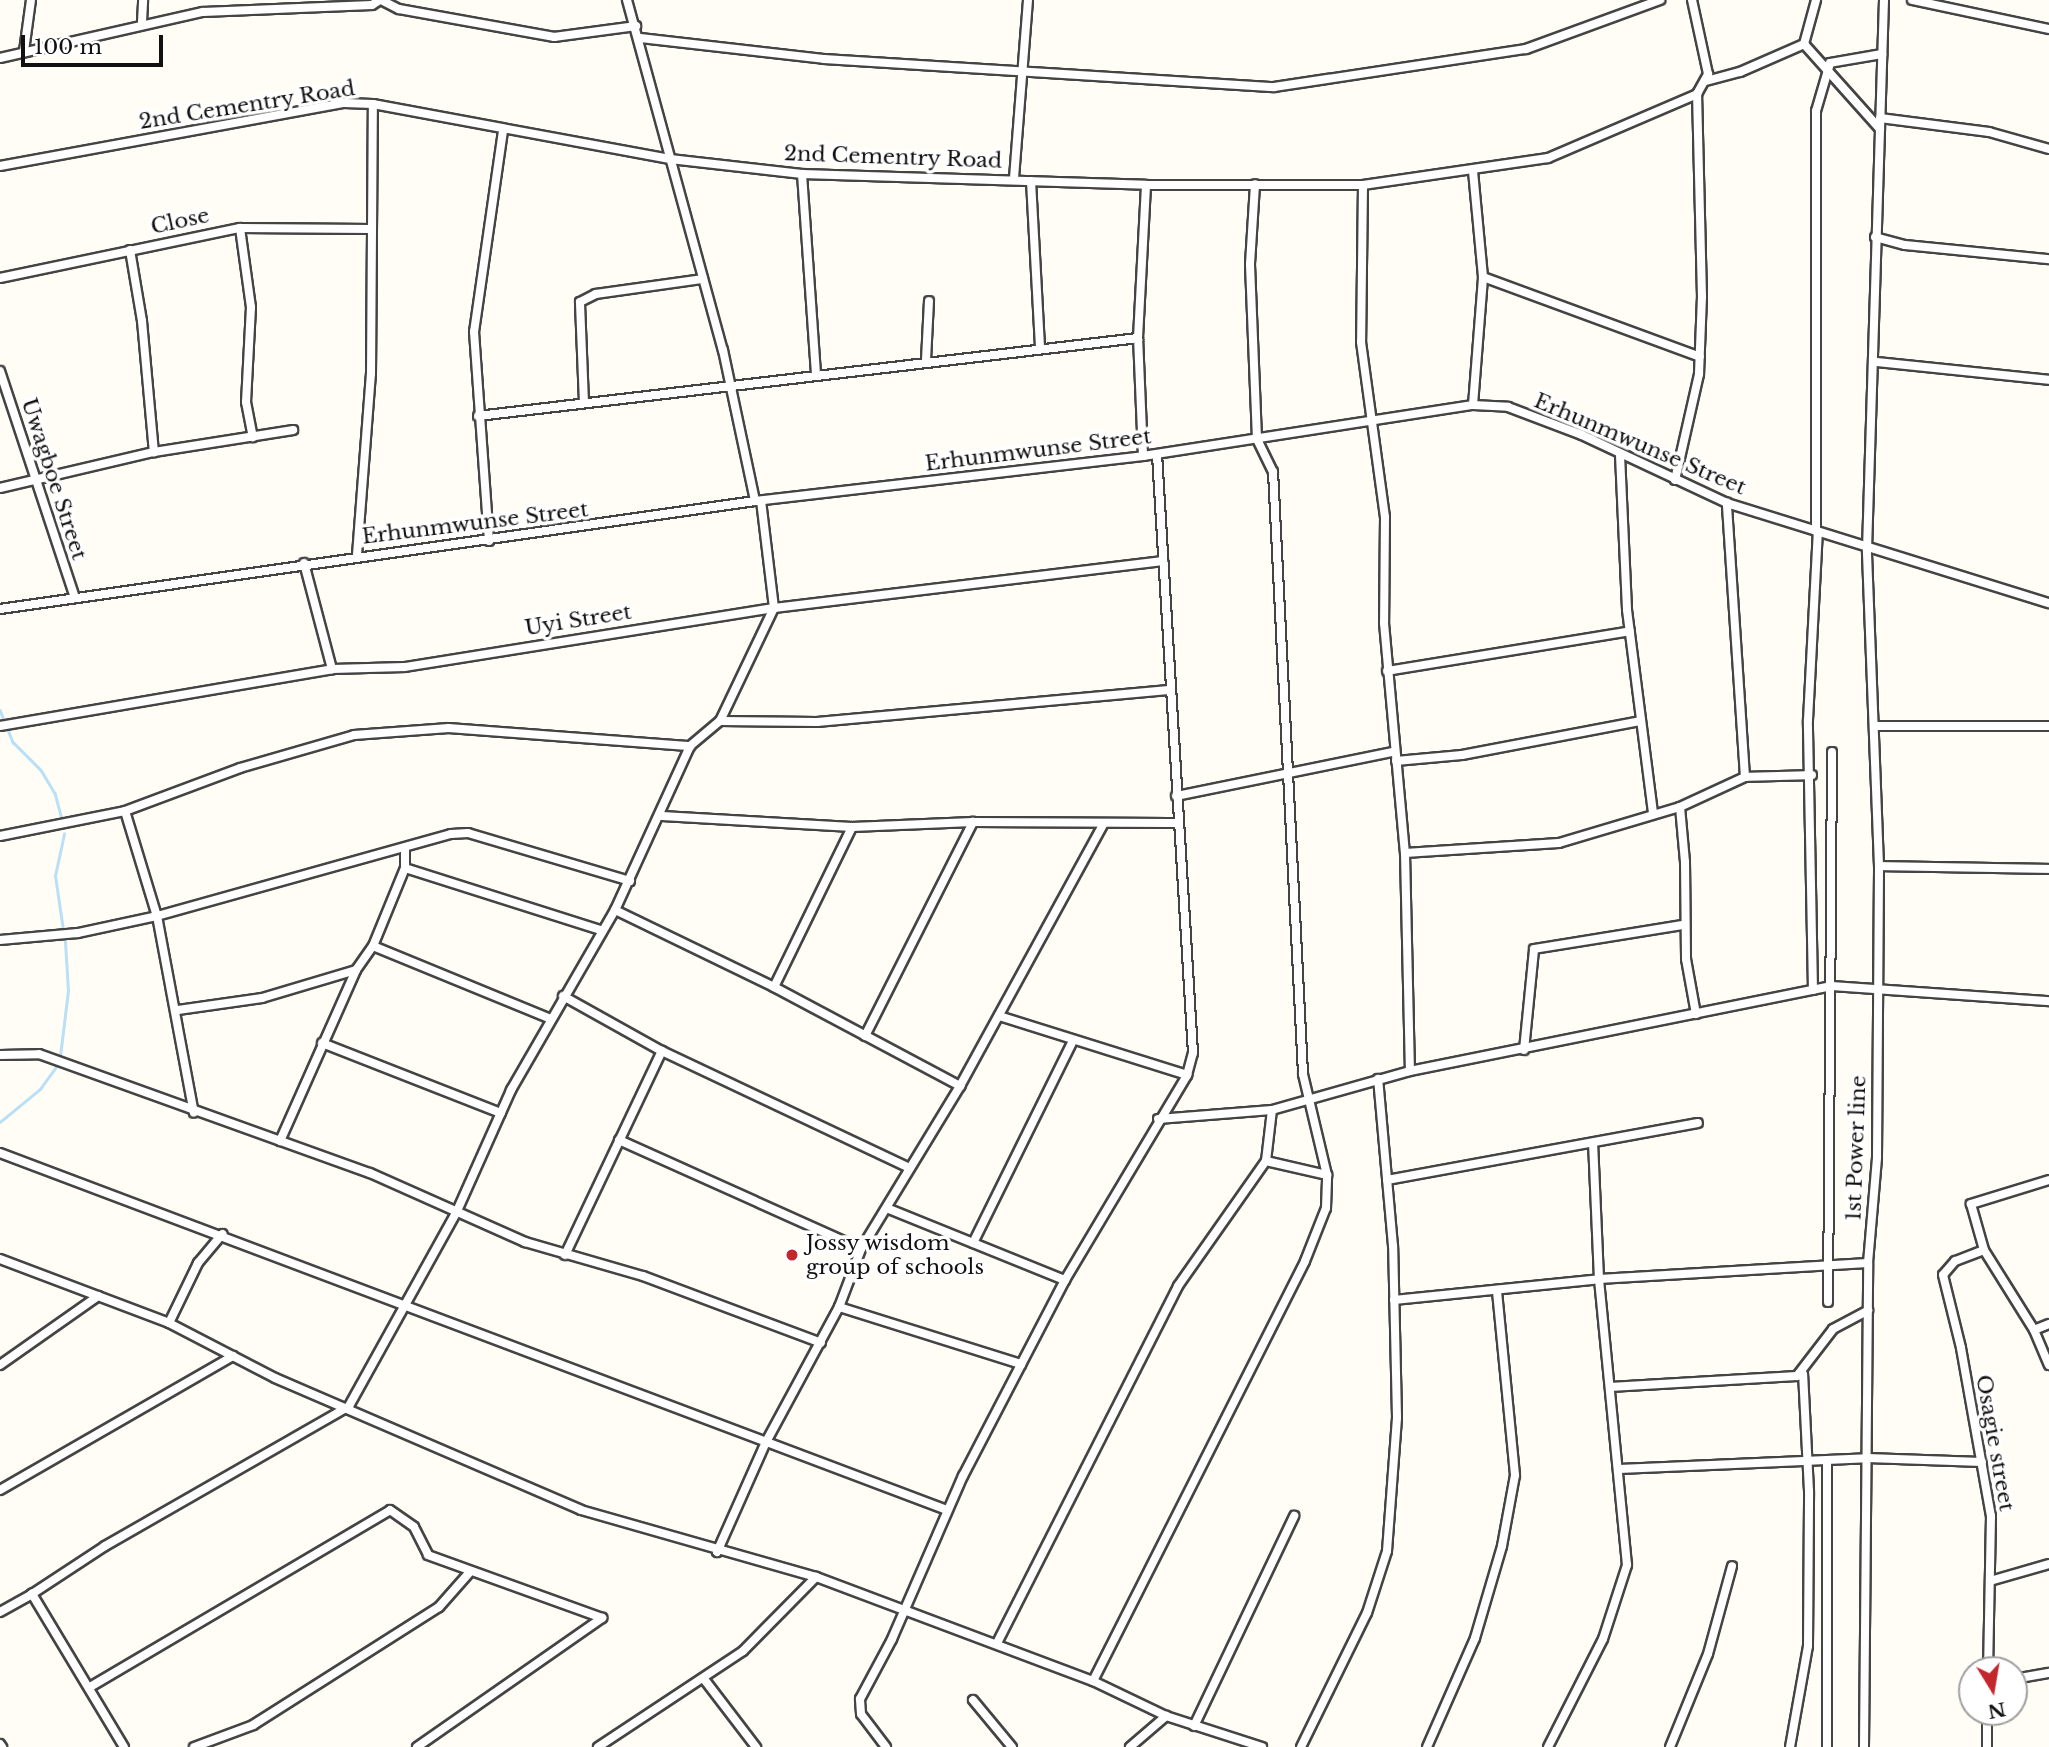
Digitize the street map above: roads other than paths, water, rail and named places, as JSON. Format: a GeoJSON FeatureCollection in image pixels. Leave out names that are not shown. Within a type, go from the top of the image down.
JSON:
{"type":"FeatureCollection","features":[{"type":"Feature","properties":{"kind":"street"},"geometry":{"type":"LineString","coordinates":[[23,51],[31,0]]}},
{"type":"Feature","properties":{"kind":"street"},"geometry":{"type":"LineString","coordinates":[[142,22],[143,0]]}},
{"type":"Feature","properties":{"kind":"street"},"geometry":{"type":"LineString","coordinates":[[271,0],[271,10]]}},
{"type":"Feature","properties":{"kind":"street"},"geometry":{"type":"LineString","coordinates":[[0,58],[142,22],[203,12],[271,10],[325,4],[372,5],[381,0],[399,9],[554,37],[636,26]]}},
{"type":"Feature","properties":{"kind":"street"},"geometry":{"type":"LineString","coordinates":[[0,1612],[33,1594],[106,1546],[349,1406],[401,1306],[457,1211],[500,1113],[563,996],[630,881],[662,816],[690,746],[720,721],[774,608],[758,501],[730,384],[640,38],[627,0]]}},
{"type":"Feature","properties":{"kind":"street"},"geometry":{"type":"LineString","coordinates":[[1014,178],[1025,72],[1028,0]]}},
{"type":"Feature","properties":{"kind":"street"},"geometry":{"type":"LineString","coordinates":[[640,38],[824,59],[1274,87],[1526,49],[1660,0]]}},
{"type":"Feature","properties":{"kind":"street"},"geometry":{"type":"LineString","coordinates":[[1675,480],[1691,423],[1700,357],[1697,94],[1706,81],[1707,66],[1692,0]]}},
{"type":"Feature","properties":{"kind":"street"},"geometry":{"type":"LineString","coordinates":[[1804,44],[1816,0]]}},
{"type":"Feature","properties":{"kind":"street","name":"1st Power line"},"geometry":{"type":"LineString","coordinates":[[1864,1747],[1868,1263],[1877,1157],[1875,988],[1879,866],[1867,550],[1876,362],[1875,237],[1884,0]]}},
{"type":"Feature","properties":{"kind":"street"},"geometry":{"type":"LineString","coordinates":[[1912,0],[2049,29]]}},
{"type":"Feature","properties":{"kind":"street"},"geometry":{"type":"LineString","coordinates":[[1706,81],[1741,72],[1804,44]]}},
{"type":"Feature","properties":{"kind":"street"},"geometry":{"type":"LineString","coordinates":[[1804,44],[1828,67],[1843,92],[1880,129]]}},
{"type":"Feature","properties":{"kind":"street"},"geometry":{"type":"LineString","coordinates":[[1828,67],[1842,59],[1881,54]]}},
{"type":"Feature","properties":{"kind":"street"},"geometry":{"type":"LineString","coordinates":[[1813,990],[1812,775],[1808,720],[1817,532],[1814,145],[1828,67]]}},
{"type":"Feature","properties":{"kind":"street","name":"2nd Cementry Road"},"geometry":{"type":"LineString","coordinates":[[0,166],[334,104],[373,104],[503,131],[670,159],[802,174],[1014,178],[1146,185],[1363,185],[1474,172],[1548,158],[1697,94]]}},
{"type":"Feature","properties":{"kind":"street"},"geometry":{"type":"LineString","coordinates":[[357,555],[371,374],[373,104]]}},
{"type":"Feature","properties":{"kind":"street"},"geometry":{"type":"LineString","coordinates":[[1880,118],[1989,132],[2049,149]]}},
{"type":"Feature","properties":{"kind":"street"},"geometry":{"type":"LineString","coordinates":[[489,541],[474,332],[503,131]]}},
{"type":"Feature","properties":{"kind":"street"},"geometry":{"type":"LineString","coordinates":[[1473,405],[1483,277],[1474,172]]}},
{"type":"Feature","properties":{"kind":"street"},"geometry":{"type":"LineString","coordinates":[[802,174],[816,373]]}},
{"type":"Feature","properties":{"kind":"street"},"geometry":{"type":"LineString","coordinates":[[1031,181],[1040,348]]}},
{"type":"Feature","properties":{"kind":"street"},"geometry":{"type":"LineString","coordinates":[[1093,1681],[1305,1261],[1326,1208],[1327,1175],[1307,1098],[1287,775],[1273,472],[1257,439],[1250,264],[1255,184]]}},
{"type":"Feature","properties":{"kind":"street"},"geometry":{"type":"LineString","coordinates":[[1143,456],[1138,338],[1146,185]]}},
{"type":"Feature","properties":{"kind":"street"},"geometry":{"type":"LineString","coordinates":[[1363,185],[1361,342],[1385,517],[1387,671],[1405,853],[1410,1071]]}},
{"type":"Feature","properties":{"kind":"street"},"geometry":{"type":"LineString","coordinates":[[240,228],[251,307],[246,402],[253,437]]}},
{"type":"Feature","properties":{"kind":"street","name":"Close"},"geometry":{"type":"LineString","coordinates":[[0,278],[240,228],[371,229]]}},
{"type":"Feature","properties":{"kind":"street"},"geometry":{"type":"LineString","coordinates":[[1875,237],[1905,245],[2049,259]]}},
{"type":"Feature","properties":{"kind":"street"},"geometry":{"type":"LineString","coordinates":[[130,250],[142,321],[154,452]]}},
{"type":"Feature","properties":{"kind":"street"},"geometry":{"type":"LineString","coordinates":[[1483,277],[1700,357]]}},
{"type":"Feature","properties":{"kind":"street"},"geometry":{"type":"LineString","coordinates":[[583,403],[580,302],[596,294],[704,279]]}},
{"type":"Feature","properties":{"kind":"street"},"geometry":{"type":"LineString","coordinates":[[926,360],[929,301]]}},
{"type":"Feature","properties":{"kind":"street"},"geometry":{"type":"LineString","coordinates":[[478,416],[816,373],[1138,338]]}},
{"type":"Feature","properties":{"kind":"street"},"geometry":{"type":"LineString","coordinates":[[1876,362],[2049,380]]}},
{"type":"Feature","properties":{"kind":"street","name":"Uwagboe Street"},"geometry":{"type":"LineString","coordinates":[[1,375],[75,598]]}},
{"type":"Feature","properties":{"kind":"street","name":"Erhunmwunse Street"},"geometry":{"type":"LineString","coordinates":[[0,609],[357,555],[489,541],[758,501],[1143,456],[1473,405],[1508,407],[1727,503],[1867,550],[2049,603]]}},
{"type":"Feature","properties":{"kind":"street"},"geometry":{"type":"LineString","coordinates":[[0,488],[154,452],[293,430]]}},
{"type":"Feature","properties":{"kind":"street"},"geometry":{"type":"LineString","coordinates":[[886,1747],[859,1707],[902,1609],[947,1510],[1065,1280],[1158,1119],[1187,1075],[1194,1026],[1169,690],[1157,454]]}},
{"type":"Feature","properties":{"kind":"street"},"geometry":{"type":"LineString","coordinates":[[1620,455],[1630,631],[1653,814]]}},
{"type":"Feature","properties":{"kind":"street"},"geometry":{"type":"LineString","coordinates":[[1727,503],[1745,777]]}},
{"type":"Feature","properties":{"kind":"street","name":"Uyi Street"},"geometry":{"type":"LineString","coordinates":[[0,726],[332,669],[405,667],[774,608],[1163,561]]}},
{"type":"Feature","properties":{"kind":"street"},"geometry":{"type":"LineString","coordinates":[[304,563],[332,669]]}},
{"type":"Feature","properties":{"kind":"street"},"geometry":{"type":"LineString","coordinates":[[1387,671],[1630,631]]}},
{"type":"Feature","properties":{"kind":"street"},"geometry":{"type":"LineString","coordinates":[[720,721],[817,722],[1169,690]]}},
{"type":"Feature","properties":{"kind":"street"},"geometry":{"type":"LineString","coordinates":[[1396,761],[1462,755],[1640,721]]}},
{"type":"Feature","properties":{"kind":"street"},"geometry":{"type":"LineString","coordinates":[[1874,726],[2049,726]]}},
{"type":"Feature","properties":{"kind":"street"},"geometry":{"type":"LineString","coordinates":[[0,836],[125,811],[240,768],[354,735],[449,728],[690,746]]}},
{"type":"Feature","properties":{"kind":"street"},"geometry":{"type":"LineString","coordinates":[[1176,796],[1393,752]]}},
{"type":"Feature","properties":{"kind":"street"},"geometry":{"type":"LineString","coordinates":[[1828,1302],[1832,752]]}},
{"type":"Feature","properties":{"kind":"street"},"geometry":{"type":"LineString","coordinates":[[1405,853],[1559,843],[1680,807],[1745,777],[1812,775]]}},
{"type":"Feature","properties":{"kind":"street"},"geometry":{"type":"LineString","coordinates":[[1680,807],[1685,862],[1683,925],[1696,1014]]}},
{"type":"Feature","properties":{"kind":"street"},"geometry":{"type":"LineString","coordinates":[[125,811],[157,916],[177,1010],[194,1113]]}},
{"type":"Feature","properties":{"kind":"street"},"geometry":{"type":"LineString","coordinates":[[662,816],[852,827],[973,822],[1102,825],[1179,823]]}},
{"type":"Feature","properties":{"kind":"street"},"geometry":{"type":"LineString","coordinates":[[865,1036],[973,822]]}},
{"type":"Feature","properties":{"kind":"street"},"geometry":{"type":"LineString","coordinates":[[717,1552],[766,1442],[839,1307],[861,1249],[888,1209],[909,1168],[960,1086],[1102,825]]}},
{"type":"Feature","properties":{"kind":"street"},"geometry":{"type":"LineString","coordinates":[[774,987],[852,827]]}},
{"type":"Feature","properties":{"kind":"street"},"geometry":{"type":"LineString","coordinates":[[0,940],[78,933],[157,916],[468,833],[630,881]]}},
{"type":"Feature","properties":{"kind":"street"},"geometry":{"type":"LineString","coordinates":[[280,1141],[356,970],[373,946],[405,868],[405,848]]}},
{"type":"Feature","properties":{"kind":"street"},"geometry":{"type":"LineString","coordinates":[[1879,866],[2049,869]]}},
{"type":"Feature","properties":{"kind":"street"},"geometry":{"type":"LineString","coordinates":[[405,868],[600,930]]}},
{"type":"Feature","properties":{"kind":"street"},"geometry":{"type":"LineString","coordinates":[[615,909],[774,987],[960,1086]]}},
{"type":"Feature","properties":{"kind":"street"},"geometry":{"type":"LineString","coordinates":[[1524,1050],[1534,949],[1683,925]]}},
{"type":"Feature","properties":{"kind":"street"},"geometry":{"type":"LineString","coordinates":[[373,946],[551,1019]]}},
{"type":"Feature","properties":{"kind":"street"},"geometry":{"type":"LineString","coordinates":[[177,1010],[262,998],[356,970]]}},
{"type":"Feature","properties":{"kind":"street"},"geometry":{"type":"LineString","coordinates":[[1158,1119],[1272,1110],[1410,1071],[1832,986],[2049,1002]]}},
{"type":"Feature","properties":{"kind":"street"},"geometry":{"type":"LineString","coordinates":[[563,996],[662,1051],[909,1168]]}},
{"type":"Feature","properties":{"kind":"street"},"geometry":{"type":"LineString","coordinates":[[999,1016],[1187,1075]]}},
{"type":"Feature","properties":{"kind":"street"},"geometry":{"type":"LineString","coordinates":[[973,1243],[1073,1041]]}},
{"type":"Feature","properties":{"kind":"street"},"geometry":{"type":"LineString","coordinates":[[322,1043],[500,1113]]}},
{"type":"Feature","properties":{"kind":"street"},"geometry":{"type":"LineString","coordinates":[[565,1255],[662,1051]]}},
{"type":"Feature","properties":{"kind":"street"},"geometry":{"type":"LineString","coordinates":[[0,1055],[39,1054],[194,1113],[370,1173],[565,1255],[643,1276],[821,1343]]}},
{"type":"Feature","properties":{"kind":"street"},"geometry":{"type":"LineString","coordinates":[[1301,1747],[1367,1614],[1387,1551],[1397,1417],[1394,1300],[1378,1079]]}},
{"type":"Feature","properties":{"kind":"street"},"geometry":{"type":"LineString","coordinates":[[997,1643],[1178,1286],[1266,1161],[1272,1110]]}},
{"type":"Feature","properties":{"kind":"street"},"geometry":{"type":"LineString","coordinates":[[1387,1180],[1698,1123]]}},
{"type":"Feature","properties":{"kind":"street"},"geometry":{"type":"LineString","coordinates":[[618,1140],[861,1249]]}},
{"type":"Feature","properties":{"kind":"street"},"geometry":{"type":"LineString","coordinates":[[1548,1747],[1603,1639],[1627,1565],[1599,1279],[1593,1144]]}},
{"type":"Feature","properties":{"kind":"street"},"geometry":{"type":"LineString","coordinates":[[0,1153],[153,1207],[401,1306],[947,1510]]}},
{"type":"Feature","properties":{"kind":"street"},"geometry":{"type":"LineString","coordinates":[[1266,1161],[1327,1175]]}},
{"type":"Feature","properties":{"kind":"street"},"geometry":{"type":"LineString","coordinates":[[2049,1180],[1971,1204],[1984,1250],[2034,1330],[2049,1365]]}},
{"type":"Feature","properties":{"kind":"street"},"geometry":{"type":"LineString","coordinates":[[888,1209],[1065,1280]]}},
{"type":"Feature","properties":{"kind":"street"},"geometry":{"type":"LineString","coordinates":[[169,1323],[198,1264],[222,1234]]}},
{"type":"Feature","properties":{"kind":"street","name":"Osagie street"},"geometry":{"type":"LineString","coordinates":[[1984,1250],[1955,1261],[1943,1275],[1983,1462],[1991,1516],[1988,1656]]}},
{"type":"Feature","properties":{"kind":"street"},"geometry":{"type":"LineString","coordinates":[[0,1259],[169,1323],[233,1356],[581,1510],[717,1552],[816,1577],[1093,1681],[1166,1717],[1262,1747]]}},
{"type":"Feature","properties":{"kind":"street"},"geometry":{"type":"LineString","coordinates":[[1394,1300],[1599,1279],[1868,1263]]}},
{"type":"Feature","properties":{"kind":"street"},"geometry":{"type":"LineString","coordinates":[[1427,1747],[1475,1638],[1502,1546],[1515,1475],[1497,1290]]}},
{"type":"Feature","properties":{"kind":"street"},"geometry":{"type":"LineString","coordinates":[[0,1365],[98,1296]]}},
{"type":"Feature","properties":{"kind":"street"},"geometry":{"type":"LineString","coordinates":[[839,1307],[1021,1364]]}},
{"type":"Feature","properties":{"kind":"street"},"geometry":{"type":"LineString","coordinates":[[1790,1747],[1808,1646],[1808,1461],[1803,1374],[1824,1338],[1868,1310]]}},
{"type":"Feature","properties":{"kind":"street"},"geometry":{"type":"LineString","coordinates":[[2034,1330],[2049,1324]]}},
{"type":"Feature","properties":{"kind":"street"},"geometry":{"type":"LineString","coordinates":[[0,1490],[233,1356]]}},
{"type":"Feature","properties":{"kind":"street"},"geometry":{"type":"LineString","coordinates":[[1610,1387],[1803,1374]]}},
{"type":"Feature","properties":{"kind":"street"},"geometry":{"type":"LineString","coordinates":[[1619,1469],[1867,1458],[1983,1462]]}},
{"type":"Feature","properties":{"kind":"street"},"geometry":{"type":"LineString","coordinates":[[1826,1747],[1827,1460]]}},
{"type":"Feature","properties":{"kind":"street"},"geometry":{"type":"LineString","coordinates":[[90,1687],[390,1510],[414,1527],[428,1555],[468,1573],[602,1618],[417,1747]]}},
{"type":"Feature","properties":{"kind":"street"},"geometry":{"type":"LineString","coordinates":[[1194,1726],[1294,1516]]}},
{"type":"Feature","properties":{"kind":"street"},"geometry":{"type":"LineString","coordinates":[[1990,1581],[2049,1564]]}},
{"type":"Feature","properties":{"kind":"street"},"geometry":{"type":"LineString","coordinates":[[1670,1747],[1708,1654],[1732,1566]]}},
{"type":"Feature","properties":{"kind":"street"},"geometry":{"type":"LineString","coordinates":[[194,1747],[253,1725],[318,1684],[439,1607],[468,1573]]}},
{"type":"Feature","properties":{"kind":"street"},"geometry":{"type":"LineString","coordinates":[[598,1747],[612,1743],[743,1651],[816,1577]]}},
{"type":"Feature","properties":{"kind":"street"},"geometry":{"type":"LineString","coordinates":[[33,1594],[124,1747]]}},
{"type":"Feature","properties":{"kind":"street"},"geometry":{"type":"LineString","coordinates":[[2028,1677],[2049,1673]]}},
{"type":"Feature","properties":{"kind":"street"},"geometry":{"type":"LineString","coordinates":[[704,1679],[757,1747]]}},
{"type":"Feature","properties":{"kind":"street"},"geometry":{"type":"LineString","coordinates":[[973,1700],[1012,1747]]}},
{"type":"Feature","properties":{"kind":"street"},"geometry":{"type":"LineString","coordinates":[[1130,1747],[1166,1717]]}},
{"type":"Feature","properties":{"kind":"street"},"geometry":{"type":"LineString","coordinates":[[1987,1726],[1987,1747]]}},
{"type":"Feature","properties":{"kind":"waterway"},"geometry":{"type":"LineString","coordinates":[[0,710],[13,742],[41,770],[55,793],[62,819]]}},
{"type":"Feature","properties":{"kind":"waterway"},"geometry":{"type":"LineString","coordinates":[[63,930],[55,876],[64,834]]}},
{"type":"Feature","properties":{"kind":"waterway"},"geometry":{"type":"LineString","coordinates":[[60,1056],[68,991],[65,942]]}},
{"type":"Feature","properties":{"kind":"waterway"},"geometry":{"type":"LineString","coordinates":[[0,1122],[40,1089],[55,1068]]}},
{"type":"Feature","properties":{"kind":"place","name":"Jossy wisdom group of schools"},"geometry":{"type":"Point","coordinates":[792,1255]}}]}
